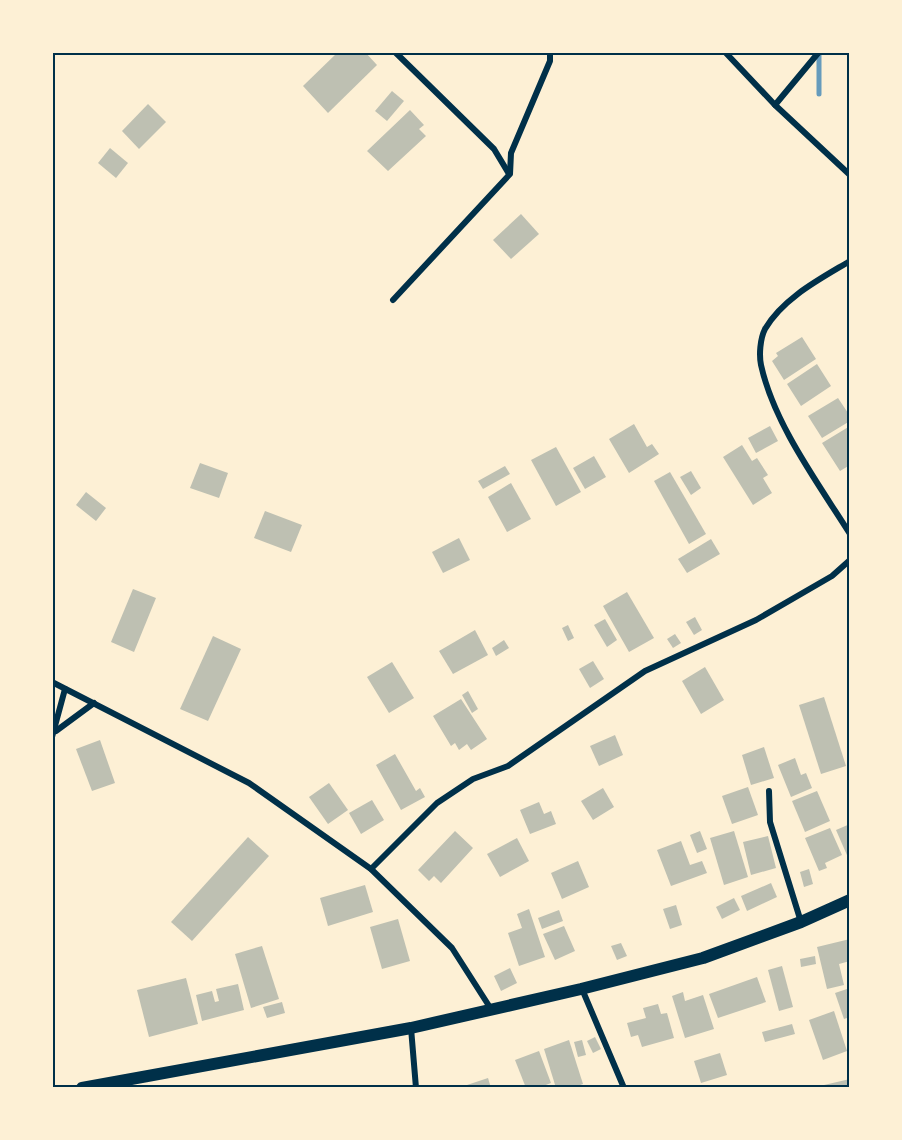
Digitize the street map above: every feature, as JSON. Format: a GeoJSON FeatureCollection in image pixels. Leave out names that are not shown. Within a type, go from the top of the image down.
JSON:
{"type":"FeatureCollection","features":[{"type":"Feature","properties":{"kind":"main road"},"geometry":{"type":"LineString","coordinates":[[82,1088],[411,1028],[704,958],[801,922],[849,900]]}},
{"type":"Feature","properties":{"kind":"street"},"geometry":{"type":"LineString","coordinates":[[395,52],[494,149],[510,174]]}},
{"type":"Feature","properties":{"kind":"street"},"geometry":{"type":"LineString","coordinates":[[393,300],[510,174],[511,153],[550,61],[550,52]]}},
{"type":"Feature","properties":{"kind":"street"},"geometry":{"type":"LineString","coordinates":[[725,52],[775,105],[849,174]]}},
{"type":"Feature","properties":{"kind":"street"},"geometry":{"type":"LineString","coordinates":[[775,105],[819,52]]}},
{"type":"Feature","properties":{"kind":"street"},"geometry":{"type":"LineString","coordinates":[[849,261],[797,296],[774,318],[765,330],[760,349],[760,364],[786,430],[849,534]]}},
{"type":"Feature","properties":{"kind":"street"},"geometry":{"type":"LineString","coordinates":[[371,869],[437,803],[473,779],[508,766],[645,671],[756,620],[832,576],[849,560]]}},
{"type":"Feature","properties":{"kind":"street"},"geometry":{"type":"LineString","coordinates":[[52,682],[249,783],[371,869],[452,948],[491,1009]]}},
{"type":"Feature","properties":{"kind":"street"},"geometry":{"type":"LineString","coordinates":[[54,734],[65,688]]}},
{"type":"Feature","properties":{"kind":"street"},"geometry":{"type":"LineString","coordinates":[[54,734],[94,702]]}},
{"type":"Feature","properties":{"kind":"street"},"geometry":{"type":"LineString","coordinates":[[769,791],[770,822],[801,922]]}},
{"type":"Feature","properties":{"kind":"street"},"geometry":{"type":"LineString","coordinates":[[581,988],[624,1088]]}},
{"type":"Feature","properties":{"kind":"street"},"geometry":{"type":"LineString","coordinates":[[411,1028],[416,1088]]}},
{"type":"Feature","properties":{"kind":"building"},"geometry":{"type":"Polygon","coordinates":[[[338,52],[365,52],[377,65],[328,113],[303,86],[338,52]]]}},
{"type":"Feature","properties":{"kind":"building"},"geometry":{"type":"Polygon","coordinates":[[[392,91],[404,101],[387,121],[375,111],[392,91]]]}},
{"type":"Feature","properties":{"kind":"building"},"geometry":{"type":"Polygon","coordinates":[[[148,104],[166,122],[139,149],[122,131],[148,104]]]}},
{"type":"Feature","properties":{"kind":"building"},"geometry":{"type":"Polygon","coordinates":[[[410,110],[424,125],[419,129],[426,136],[388,171],[367,151],[410,110]]]}},
{"type":"Feature","properties":{"kind":"building"},"geometry":{"type":"Polygon","coordinates":[[[110,148],[128,163],[116,178],[98,163],[110,148]]]}},
{"type":"Feature","properties":{"kind":"building"},"geometry":{"type":"Polygon","coordinates":[[[521,214],[539,234],[511,259],[493,240],[521,214]]]}},
{"type":"Feature","properties":{"kind":"building"},"geometry":{"type":"Polygon","coordinates":[[[802,337],[816,359],[784,380],[772,361],[778,356],[776,353],[802,337]]]}},
{"type":"Feature","properties":{"kind":"building"},"geometry":{"type":"Polygon","coordinates":[[[817,364],[831,386],[801,406],[787,384],[817,364]]]}},
{"type":"Feature","properties":{"kind":"building"},"geometry":{"type":"Polygon","coordinates":[[[838,398],[850,416],[850,421],[822,438],[808,416],[838,398]]]}},
{"type":"Feature","properties":{"kind":"building"},"geometry":{"type":"Polygon","coordinates":[[[634,424],[647,447],[652,444],[659,454],[629,473],[609,439],[634,424]]]}},
{"type":"Feature","properties":{"kind":"building"},"geometry":{"type":"Polygon","coordinates":[[[770,426],[778,441],[756,453],[748,438],[770,426]]]}},
{"type":"Feature","properties":{"kind":"building"},"geometry":{"type":"Polygon","coordinates":[[[850,426],[850,458],[848,459],[850,465],[840,471],[822,443],[850,426]]]}},
{"type":"Feature","properties":{"kind":"building"},"geometry":{"type":"Polygon","coordinates":[[[742,445],[752,461],[757,458],[768,475],[763,478],[772,493],[753,505],[723,457],[742,445]]]}},
{"type":"Feature","properties":{"kind":"building"},"geometry":{"type":"Polygon","coordinates":[[[556,447],[581,492],[556,506],[531,460],[556,447]]]}},
{"type":"Feature","properties":{"kind":"building"},"geometry":{"type":"Polygon","coordinates":[[[594,456],[606,477],[585,489],[573,468],[594,456]]]}},
{"type":"Feature","properties":{"kind":"building"},"geometry":{"type":"Polygon","coordinates":[[[200,463],[228,473],[219,498],[190,488],[200,463]]]}},
{"type":"Feature","properties":{"kind":"building"},"geometry":{"type":"Polygon","coordinates":[[[505,466],[510,474],[483,489],[478,481],[505,466]]]}},
{"type":"Feature","properties":{"kind":"building"},"geometry":{"type":"Polygon","coordinates":[[[691,471],[701,488],[691,495],[680,477],[691,471]]]}},
{"type":"Feature","properties":{"kind":"building"},"geometry":{"type":"Polygon","coordinates":[[[670,472],[706,534],[689,544],[654,481],[670,472]]]}},
{"type":"Feature","properties":{"kind":"building"},"geometry":{"type":"Polygon","coordinates":[[[511,483],[531,519],[507,532],[488,497],[511,483]]]}},
{"type":"Feature","properties":{"kind":"building"},"geometry":{"type":"Polygon","coordinates":[[[86,492],[106,508],[96,521],[76,505],[86,492]]]}},
{"type":"Feature","properties":{"kind":"building"},"geometry":{"type":"Polygon","coordinates":[[[265,511],[302,525],[291,552],[254,538],[265,511]]]}},
{"type":"Feature","properties":{"kind":"building"},"geometry":{"type":"Polygon","coordinates":[[[459,538],[470,560],[443,573],[432,552],[459,538]]]}},
{"type":"Feature","properties":{"kind":"building"},"geometry":{"type":"Polygon","coordinates":[[[711,539],[720,554],[687,573],[678,559],[711,539]]]}},
{"type":"Feature","properties":{"kind":"building"},"geometry":{"type":"Polygon","coordinates":[[[133,589],[156,598],[134,652],[111,642],[133,589]]]}},
{"type":"Feature","properties":{"kind":"building"},"geometry":{"type":"Polygon","coordinates":[[[627,592],[654,638],[629,652],[603,606],[627,592]]]}},
{"type":"Feature","properties":{"kind":"building"},"geometry":{"type":"Polygon","coordinates":[[[695,617],[702,630],[694,635],[686,622],[695,617]]]}},
{"type":"Feature","properties":{"kind":"building"},"geometry":{"type":"Polygon","coordinates":[[[605,619],[617,640],[607,647],[594,625],[605,619]]]}},
{"type":"Feature","properties":{"kind":"building"},"geometry":{"type":"Polygon","coordinates":[[[568,625],[574,638],[568,641],[562,628],[568,625]]]}},
{"type":"Feature","properties":{"kind":"building"},"geometry":{"type":"Polygon","coordinates":[[[475,630],[488,655],[453,674],[439,651],[475,630]]]}},
{"type":"Feature","properties":{"kind":"building"},"geometry":{"type":"Polygon","coordinates":[[[675,634],[681,643],[673,648],[667,639],[675,634]]]}},
{"type":"Feature","properties":{"kind":"building"},"geometry":{"type":"Polygon","coordinates":[[[213,636],[241,649],[208,721],[180,709],[213,636]]]}},
{"type":"Feature","properties":{"kind":"building"},"geometry":{"type":"Polygon","coordinates":[[[504,640],[509,648],[496,656],[492,648],[504,640]]]}},
{"type":"Feature","properties":{"kind":"building"},"geometry":{"type":"Polygon","coordinates":[[[593,661],[604,679],[590,688],[579,669],[593,661]]]}},
{"type":"Feature","properties":{"kind":"building"},"geometry":{"type":"Polygon","coordinates":[[[392,662],[414,698],[389,713],[367,677],[392,662]]]}},
{"type":"Feature","properties":{"kind":"building"},"geometry":{"type":"Polygon","coordinates":[[[705,667],[724,700],[701,714],[682,681],[705,667]]]}},
{"type":"Feature","properties":{"kind":"building"},"geometry":{"type":"Polygon","coordinates":[[[468,691],[478,709],[472,713],[462,695],[468,691]]]}},
{"type":"Feature","properties":{"kind":"building"},"geometry":{"type":"Polygon","coordinates":[[[824,697],[846,766],[821,774],[799,705],[824,697]]]}},
{"type":"Feature","properties":{"kind":"building"},"geometry":{"type":"Polygon","coordinates":[[[461,699],[487,739],[471,750],[467,744],[459,750],[455,743],[451,746],[433,716],[461,699]]]}},
{"type":"Feature","properties":{"kind":"building"},"geometry":{"type":"Polygon","coordinates":[[[615,735],[623,755],[599,766],[590,746],[615,735]]]}},
{"type":"Feature","properties":{"kind":"building"},"geometry":{"type":"Polygon","coordinates":[[[100,740],[115,783],[92,791],[76,749],[100,740]]]}},
{"type":"Feature","properties":{"kind":"building"},"geometry":{"type":"Polygon","coordinates":[[[764,747],[774,778],[751,785],[742,755],[764,747]]]}},
{"type":"Feature","properties":{"kind":"building"},"geometry":{"type":"Polygon","coordinates":[[[395,754],[416,791],[420,788],[425,797],[401,810],[376,765],[395,754]]]}},
{"type":"Feature","properties":{"kind":"building"},"geometry":{"type":"Polygon","coordinates":[[[795,758],[801,775],[806,773],[812,788],[791,797],[778,765],[795,758]]]}},
{"type":"Feature","properties":{"kind":"building"},"geometry":{"type":"Polygon","coordinates":[[[329,783],[348,810],[328,824],[309,797],[329,783]]]}},
{"type":"Feature","properties":{"kind":"building"},"geometry":{"type":"Polygon","coordinates":[[[748,787],[758,815],[732,824],[722,796],[748,787]]]}},
{"type":"Feature","properties":{"kind":"building"},"geometry":{"type":"Polygon","coordinates":[[[603,788],[614,807],[593,820],[581,801],[603,788]]]}},
{"type":"Feature","properties":{"kind":"building"},"geometry":{"type":"Polygon","coordinates":[[[817,791],[830,821],[805,832],[792,801],[817,791]]]}},
{"type":"Feature","properties":{"kind":"building"},"geometry":{"type":"Polygon","coordinates":[[[372,800],[384,820],[361,834],[349,813],[372,800]]]}},
{"type":"Feature","properties":{"kind":"building"},"geometry":{"type":"Polygon","coordinates":[[[539,802],[544,814],[551,811],[556,824],[530,834],[520,810],[539,802]]]}},
{"type":"Feature","properties":{"kind":"building"},"geometry":{"type":"Polygon","coordinates":[[[850,824],[850,862],[836,830],[850,824]]]}},
{"type":"Feature","properties":{"kind":"building"},"geometry":{"type":"Polygon","coordinates":[[[830,828],[842,855],[825,863],[827,868],[819,871],[805,838],[830,828]]]}},
{"type":"Feature","properties":{"kind":"building"},"geometry":{"type":"Polygon","coordinates":[[[455,831],[473,848],[441,883],[434,876],[429,881],[418,870],[455,831]]]}},
{"type":"Feature","properties":{"kind":"building"},"geometry":{"type":"Polygon","coordinates":[[[700,831],[707,849],[697,853],[690,835],[700,831]]]}},
{"type":"Feature","properties":{"kind":"building"},"geometry":{"type":"Polygon","coordinates":[[[734,831],[748,877],[724,885],[710,838],[734,831]]]}},
{"type":"Feature","properties":{"kind":"building"},"geometry":{"type":"Polygon","coordinates":[[[768,836],[776,868],[751,875],[743,842],[768,836]]]}},
{"type":"Feature","properties":{"kind":"building"},"geometry":{"type":"Polygon","coordinates":[[[248,837],[269,856],[192,941],[171,922],[248,837]]]}},
{"type":"Feature","properties":{"kind":"building"},"geometry":{"type":"Polygon","coordinates":[[[517,838],[529,861],[500,877],[487,854],[517,838]]]}},
{"type":"Feature","properties":{"kind":"building"},"geometry":{"type":"Polygon","coordinates":[[[681,841],[690,865],[702,861],[707,873],[671,886],[657,850],[681,841]]]}},
{"type":"Feature","properties":{"kind":"building"},"geometry":{"type":"Polygon","coordinates":[[[578,861],[589,887],[562,899],[551,873],[578,861]]]}},
{"type":"Feature","properties":{"kind":"building"},"geometry":{"type":"Polygon","coordinates":[[[809,869],[813,884],[804,887],[800,872],[809,869]]]}},
{"type":"Feature","properties":{"kind":"building"},"geometry":{"type":"Polygon","coordinates":[[[771,883],[777,897],[747,911],[741,896],[771,883]]]}},
{"type":"Feature","properties":{"kind":"building"},"geometry":{"type":"Polygon","coordinates":[[[365,885],[373,912],[328,926],[320,898],[365,885]]]}},
{"type":"Feature","properties":{"kind":"building"},"geometry":{"type":"Polygon","coordinates":[[[734,898],[740,910],[722,919],[716,907],[734,898]]]}},
{"type":"Feature","properties":{"kind":"building"},"geometry":{"type":"Polygon","coordinates":[[[676,905],[682,925],[670,929],[663,909],[676,905]]]}},
{"type":"Feature","properties":{"kind":"building"},"geometry":{"type":"Polygon","coordinates":[[[529,909],[545,957],[519,966],[508,933],[522,928],[517,914],[529,909]]]}},
{"type":"Feature","properties":{"kind":"building"},"geometry":{"type":"Polygon","coordinates":[[[559,910],[563,921],[542,929],[538,918],[559,910]]]}},
{"type":"Feature","properties":{"kind":"building"},"geometry":{"type":"Polygon","coordinates":[[[398,919],[410,961],[382,969],[370,927],[398,919]]]}},
{"type":"Feature","properties":{"kind":"building"},"geometry":{"type":"Polygon","coordinates":[[[564,926],[575,951],[555,960],[543,934],[564,926]]]}},
{"type":"Feature","properties":{"kind":"building"},"geometry":{"type":"Polygon","coordinates":[[[850,939],[850,961],[839,964],[844,985],[827,989],[817,947],[850,939]]]}},
{"type":"Feature","properties":{"kind":"building"},"geometry":{"type":"Polygon","coordinates":[[[621,943],[627,956],[617,960],[611,946],[621,943]]]}},
{"type":"Feature","properties":{"kind":"building"},"geometry":{"type":"Polygon","coordinates":[[[262,946],[279,999],[251,1008],[235,954],[262,946]]]}},
{"type":"Feature","properties":{"kind":"building"},"geometry":{"type":"Polygon","coordinates":[[[815,956],[816,964],[801,967],[800,959],[815,956]]]}},
{"type":"Feature","properties":{"kind":"building"},"geometry":{"type":"Polygon","coordinates":[[[782,966],[793,1007],[779,1011],[768,970],[782,966]]]}},
{"type":"Feature","properties":{"kind":"building"},"geometry":{"type":"Polygon","coordinates":[[[510,968],[517,983],[501,991],[494,976],[510,968]]]}},
{"type":"Feature","properties":{"kind":"building"},"geometry":{"type":"Polygon","coordinates":[[[757,977],[766,1002],[718,1018],[709,994],[757,977]]]}},
{"type":"Feature","properties":{"kind":"building"},"geometry":{"type":"Polygon","coordinates":[[[186,978],[198,1024],[149,1037],[137,990],[186,978]]]}},
{"type":"Feature","properties":{"kind":"building"},"geometry":{"type":"Polygon","coordinates":[[[238,984],[244,1010],[202,1021],[196,995],[212,991],[215,1002],[219,1001],[216,989],[238,984]]]}},
{"type":"Feature","properties":{"kind":"building"},"geometry":{"type":"Polygon","coordinates":[[[850,988],[850,1017],[844,1019],[835,993],[850,988]]]}},
{"type":"Feature","properties":{"kind":"building"},"geometry":{"type":"Polygon","coordinates":[[[683,992],[685,1001],[703,995],[714,1029],[685,1038],[672,996],[683,992]]]}},
{"type":"Feature","properties":{"kind":"building"},"geometry":{"type":"Polygon","coordinates":[[[282,1002],[285,1013],[267,1018],[263,1007],[282,1002]]]}},
{"type":"Feature","properties":{"kind":"building"},"geometry":{"type":"Polygon","coordinates":[[[658,1004],[661,1014],[667,1013],[674,1038],[642,1047],[638,1035],[631,1037],[627,1023],[646,1018],[643,1008],[658,1004]]]}},
{"type":"Feature","properties":{"kind":"building"},"geometry":{"type":"Polygon","coordinates":[[[834,1011],[847,1051],[823,1060],[809,1020],[834,1011]]]}},
{"type":"Feature","properties":{"kind":"building"},"geometry":{"type":"Polygon","coordinates":[[[792,1024],[795,1034],[765,1042],[762,1032],[792,1024]]]}},
{"type":"Feature","properties":{"kind":"building"},"geometry":{"type":"Polygon","coordinates":[[[595,1037],[601,1049],[593,1053],[587,1041],[595,1037]]]}},
{"type":"Feature","properties":{"kind":"building"},"geometry":{"type":"Polygon","coordinates":[[[569,1040],[583,1084],[572,1088],[556,1088],[544,1049],[569,1040]]]}},
{"type":"Feature","properties":{"kind":"building"},"geometry":{"type":"Polygon","coordinates":[[[582,1040],[586,1055],[578,1057],[574,1042],[582,1040]]]}},
{"type":"Feature","properties":{"kind":"building"},"geometry":{"type":"Polygon","coordinates":[[[539,1051],[551,1083],[538,1088],[526,1088],[515,1060],[539,1051]]]}},
{"type":"Feature","properties":{"kind":"building"},"geometry":{"type":"Polygon","coordinates":[[[720,1053],[727,1075],[701,1083],[694,1061],[720,1053]]]}},
{"type":"Feature","properties":{"kind":"building"},"geometry":{"type":"Polygon","coordinates":[[[488,1078],[491,1088],[461,1088],[461,1087],[488,1078]]]}},
{"type":"Feature","properties":{"kind":"building"},"geometry":{"type":"Polygon","coordinates":[[[850,1079],[850,1088],[825,1088],[824,1085],[850,1079]]]}},
{"type":"Feature","properties":{"kind":"waterway"},"geometry":{"type":"LineString","coordinates":[[819,52],[819,94]]}}]}
